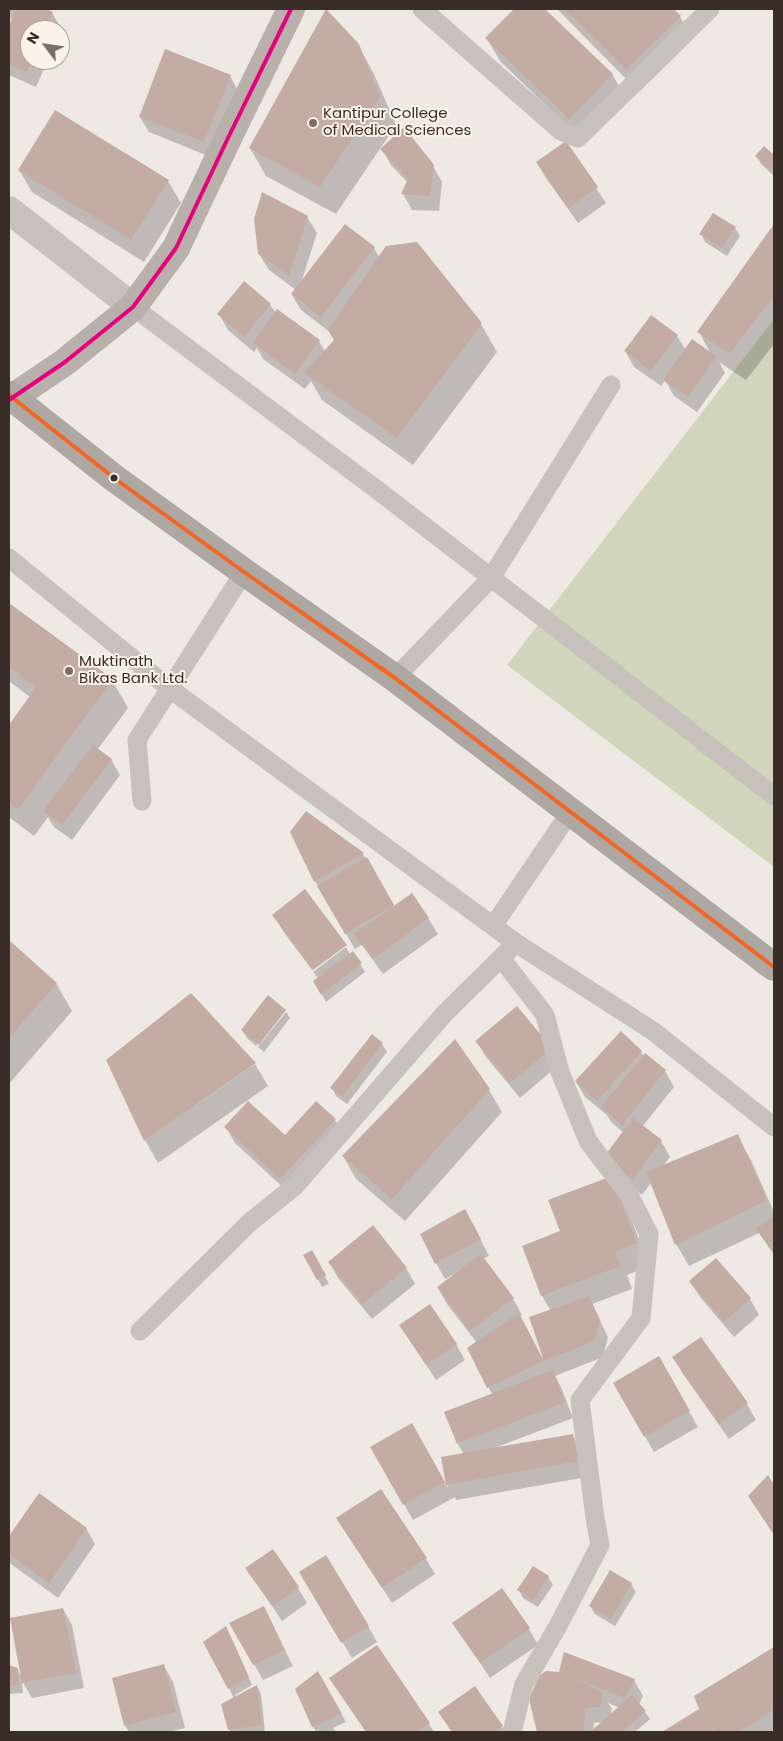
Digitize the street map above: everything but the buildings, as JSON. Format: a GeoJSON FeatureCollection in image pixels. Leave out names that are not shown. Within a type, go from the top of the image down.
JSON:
{"type":"FeatureCollection","features":[{"type":"Feature","properties":{"kind":"highway"},"geometry":{"type":"LineString","coordinates":[[10,397],[114,478],[395,678],[774,966]]}},
{"type":"Feature","properties":{"kind":"main road"},"geometry":{"type":"LineString","coordinates":[[10,397],[65,362],[133,307],[176,248],[290,9]]}},
{"type":"Feature","properties":{"kind":"street"},"geometry":{"type":"LineString","coordinates":[[9,210],[133,307]]}},
{"type":"Feature","properties":{"kind":"lane"},"geometry":{"type":"LineString","coordinates":[[422,9],[561,131],[578,138],[710,9]]}},
{"type":"Feature","properties":{"kind":"lane"},"geometry":{"type":"LineString","coordinates":[[133,307],[384,495],[774,796]]}},
{"type":"Feature","properties":{"kind":"lane"},"geometry":{"type":"LineString","coordinates":[[395,678],[491,578],[611,385]]}},
{"type":"Feature","properties":{"kind":"lane"},"geometry":{"type":"LineString","coordinates":[[9,558],[169,688],[516,943],[653,1032],[774,1127]]}},
{"type":"Feature","properties":{"kind":"lane"},"geometry":{"type":"LineString","coordinates":[[142,801],[137,740],[244,572]]}},
{"type":"Feature","properties":{"kind":"lane"},"geometry":{"type":"LineString","coordinates":[[493,926],[571,811]]}},
{"type":"Feature","properties":{"kind":"lane"},"geometry":{"type":"LineString","coordinates":[[140,1331],[249,1223],[295,1186],[445,1013],[516,943]]}},
{"type":"Feature","properties":{"kind":"lane"},"geometry":{"type":"LineString","coordinates":[[501,958],[545,1015],[560,1072],[588,1141],[629,1195],[649,1234],[641,1318],[580,1400],[600,1545],[558,1626],[524,1684],[512,1732]]}},
{"type":"Feature","properties":{"kind":"green space"},"geometry":{"type":"Polygon","coordinates":[[[774,319],[774,867],[507,665],[774,319]]]}},
{"type":"Feature","properties":{"kind":"transit line"},"geometry":{"type":"LineString","coordinates":[[9,400],[65,362],[133,307],[176,248],[291,9]]}},
{"type":"Feature","properties":{"kind":"transit line"},"geometry":{"type":"LineString","coordinates":[[9,395],[114,478],[395,678],[774,967]]}},
{"type":"Feature","properties":{"kind":"place","name":"Kantipur College of Medical Sciences"},"geometry":{"type":"Point","coordinates":[313,123]}},
{"type":"Feature","properties":{"kind":"place","name":"Muktinath Bikas Bank Ltd."},"geometry":{"type":"Point","coordinates":[69,671]}}]}
